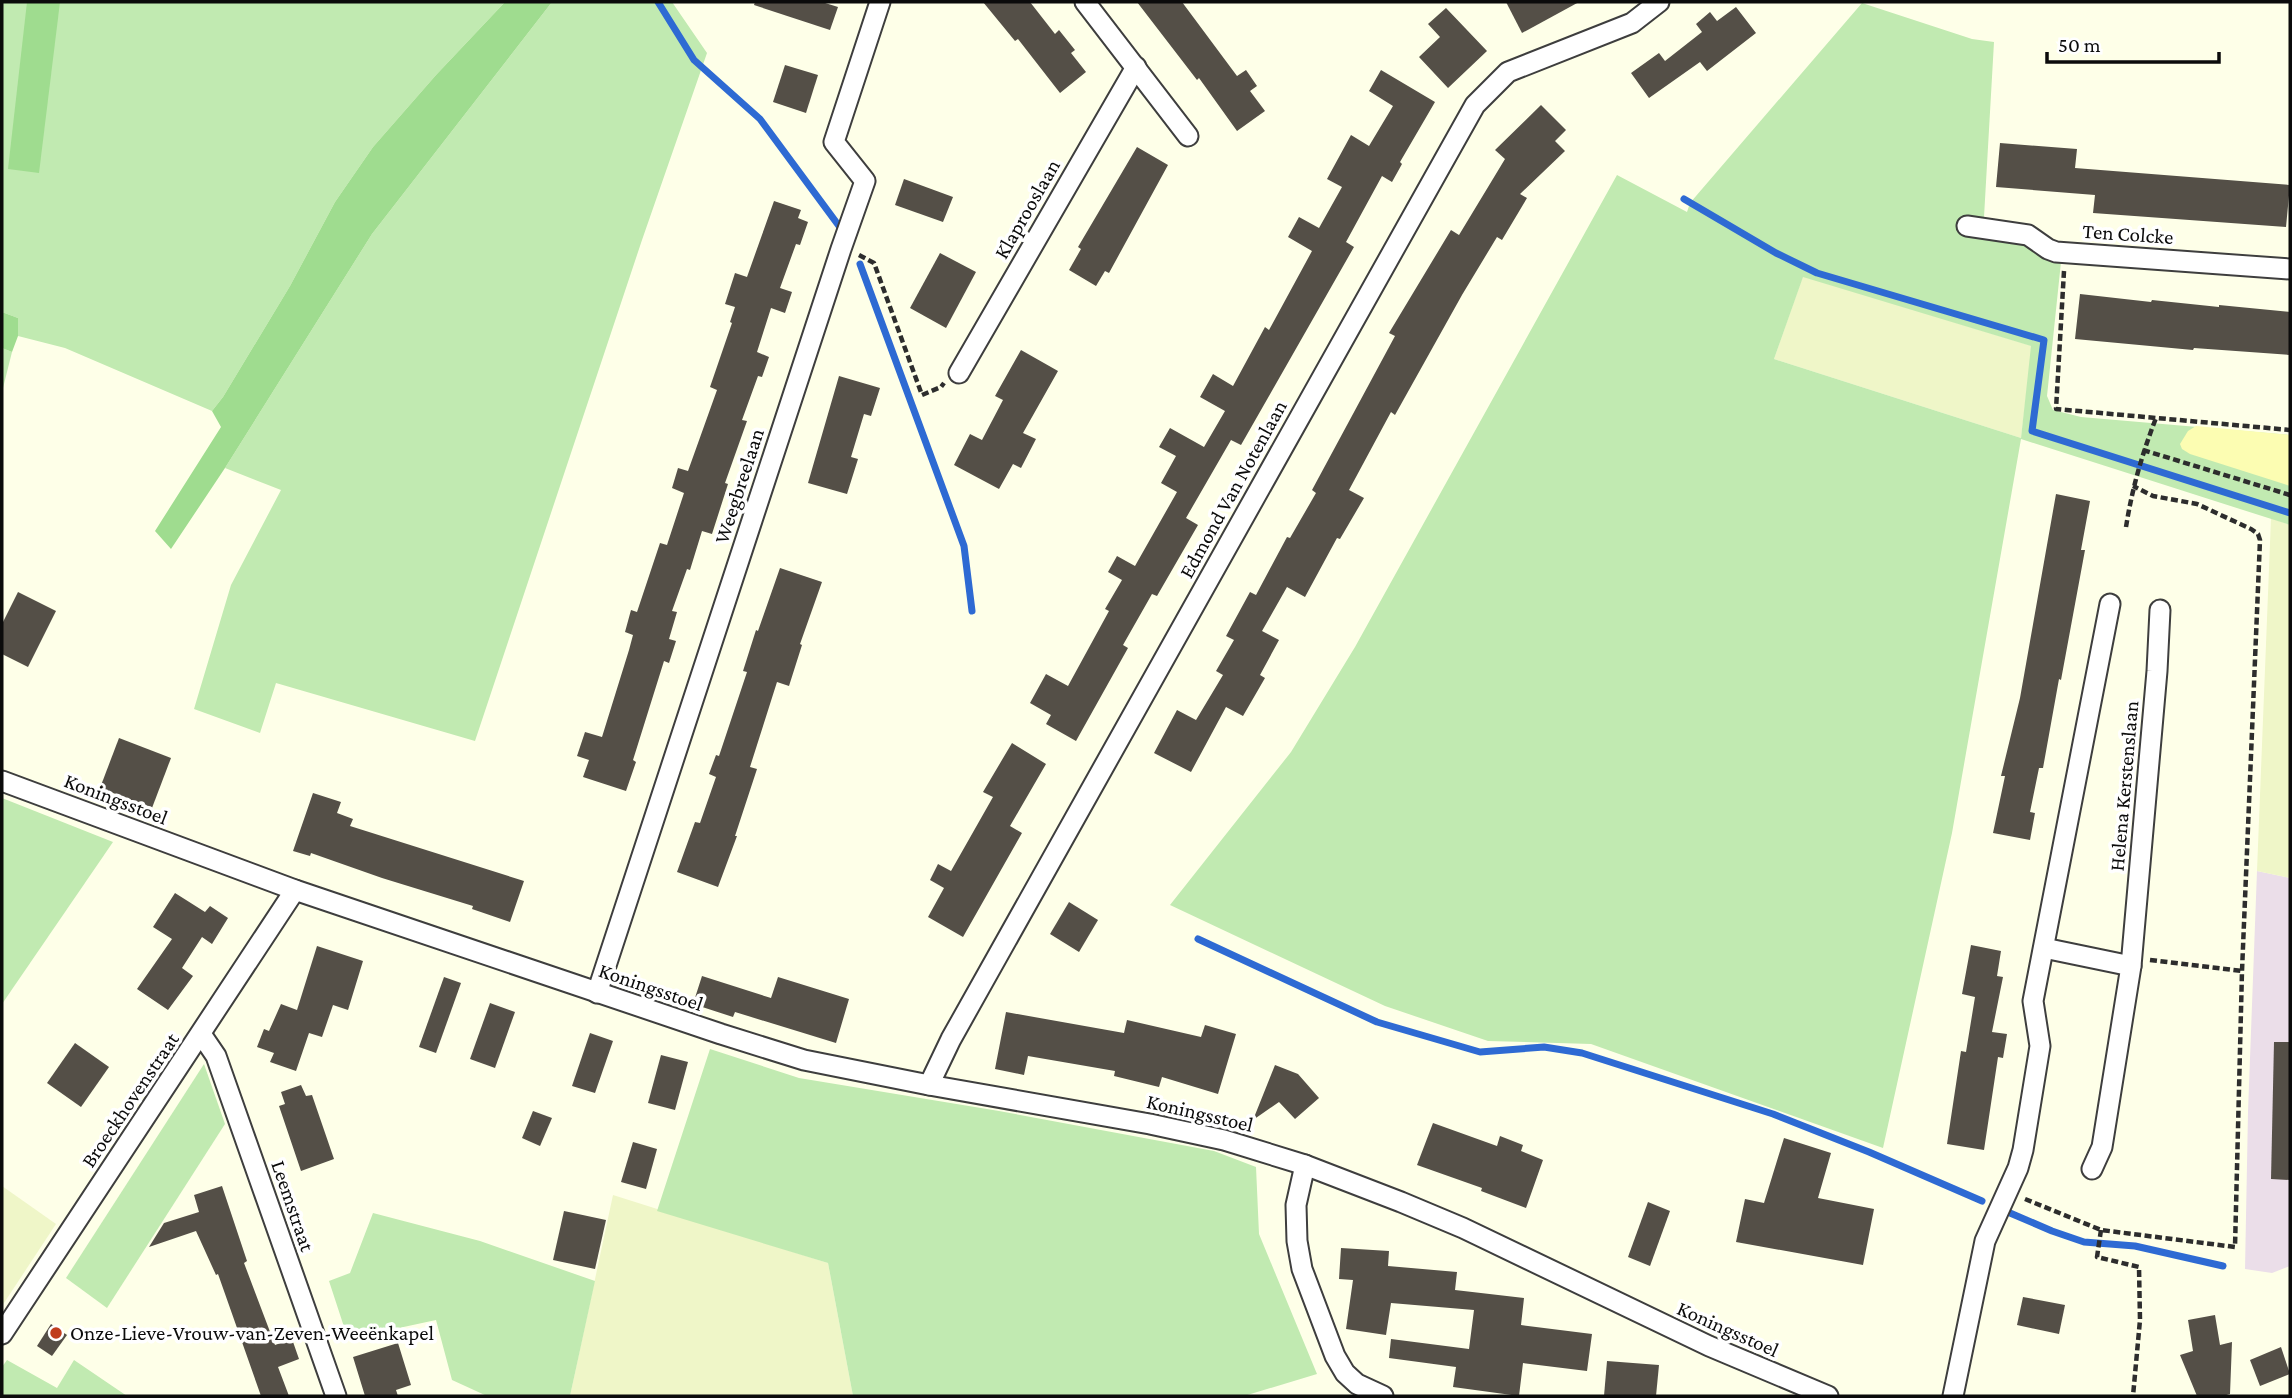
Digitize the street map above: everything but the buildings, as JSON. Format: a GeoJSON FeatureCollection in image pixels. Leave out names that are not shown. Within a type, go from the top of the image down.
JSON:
{"type":"FeatureCollection","features":[{"type":"Feature","properties":{"kind":"street","name":"Weegbreelaan"},"geometry":{"type":"LineString","coordinates":[[597,993],[865,181],[834,142],[880,2]]}},
{"type":"Feature","properties":{"kind":"street"},"geometry":{"type":"LineString","coordinates":[[1086,2],[1188,136]]}},
{"type":"Feature","properties":{"kind":"street","name":"Edmond Van Notenlaan"},"geometry":{"type":"LineString","coordinates":[[929,1085],[951,1040],[1475,104],[1508,72],[1632,23],[1659,2]]}},
{"type":"Feature","properties":{"kind":"street","name":"Klaprooslaan"},"geometry":{"type":"LineString","coordinates":[[959,373],[1136,67]]}},
{"type":"Feature","properties":{"kind":"street","name":"Ten Colcke"},"geometry":{"type":"LineString","coordinates":[[1967,226],[2028,235],[2048,249],[2065,252],[2290,270]]}},
{"type":"Feature","properties":{"kind":"street","name":"Helena Kerstenslaan"},"geometry":{"type":"LineString","coordinates":[[1953,1396],[1985,1241],[2023,1150],[2040,1045],[2033,1001],[2110,604]]}},
{"type":"Feature","properties":{"kind":"street","name":"Helena Kerstenslaan"},"geometry":{"type":"LineString","coordinates":[[2092,1169],[2102,1147],[2131,962],[2160,610]]}},
{"type":"Feature","properties":{"kind":"street","name":"Koningsstoel"},"geometry":{"type":"LineString","coordinates":[[2,780],[295,890],[804,1060],[1150,1124],[1224,1140],[1305,1165],[1463,1228],[1709,1346],[1828,1396]]}},
{"type":"Feature","properties":{"kind":"street","name":"Broeckhovenstraat"},"geometry":{"type":"LineString","coordinates":[[2,1334],[295,890]]}},
{"type":"Feature","properties":{"kind":"street"},"geometry":{"type":"LineString","coordinates":[[2044,948],[2131,962]]}},
{"type":"Feature","properties":{"kind":"street","name":"Leemstraat"},"geometry":{"type":"LineString","coordinates":[[201,1034],[216,1056],[336,1396]]}},
{"type":"Feature","properties":{"kind":"street"},"geometry":{"type":"LineString","coordinates":[[1305,1165],[1297,1205],[1297,1241],[1302,1269],[1335,1356],[1345,1373],[1356,1384],[1383,1396]]}},
{"type":"Feature","properties":{"kind":"path"},"geometry":{"type":"LineString","coordinates":[[841,249],[874,262],[922,395],[941,387],[950,375],[959,373]]}},
{"type":"Feature","properties":{"kind":"path"},"geometry":{"type":"LineString","coordinates":[[2065,252],[2056,409],[2290,430]]}},
{"type":"Feature","properties":{"kind":"path"},"geometry":{"type":"LineString","coordinates":[[2126,527],[2133,486],[2156,418]]}},
{"type":"Feature","properties":{"kind":"path"},"geometry":{"type":"LineString","coordinates":[[2143,450],[2290,495]]}},
{"type":"Feature","properties":{"kind":"path"},"geometry":{"type":"LineString","coordinates":[[2007,1192],[2101,1230],[2235,1247],[2242,971],[2260,540],[2258,534],[2251,530],[2197,504],[2153,496],[2133,486]]}},
{"type":"Feature","properties":{"kind":"path"},"geometry":{"type":"LineString","coordinates":[[2131,962],[2242,971]]}},
{"type":"Feature","properties":{"kind":"path"},"geometry":{"type":"LineString","coordinates":[[2101,1230],[2097,1257],[2139,1268],[2140,1320],[2133,1396]]}},
{"type":"Feature","properties":{"kind":"shaded area"},"geometry":{"type":"Polygon","coordinates":[[[2,2],[505,2],[373,147],[335,202],[290,286],[212,411],[65,348],[18,336],[18,318],[2,312],[2,2]]]}},
{"type":"Feature","properties":{"kind":"shaded area"},"geometry":{"type":"Polygon","coordinates":[[[27,2],[60,2],[39,173],[8,169],[27,2]]]}},
{"type":"Feature","properties":{"kind":"shaded area"},"geometry":{"type":"Polygon","coordinates":[[[505,2],[552,2],[372,234],[171,549],[155,531],[221,427],[212,411],[290,286],[335,202],[373,147],[505,2]]]}},
{"type":"Feature","properties":{"kind":"shaded area"},"geometry":{"type":"Polygon","coordinates":[[[552,2],[672,2],[707,53],[475,741],[276,683],[260,733],[194,709],[231,585],[281,490],[225,468],[372,234],[552,2]]]}},
{"type":"Feature","properties":{"kind":"shaded area"},"geometry":{"type":"Polygon","coordinates":[[[1862,3],[1972,39],[1994,42],[1984,217],[1963,216],[1961,235],[2010,240],[2061,262],[2047,396],[2053,410],[2081,417],[2290,435],[2290,525],[2021,439],[1952,833],[1883,1148],[1591,1044],[1488,1041],[1385,1006],[1170,905],[1291,752],[1355,647],[1617,175],[1687,212],[1690,203],[1862,3]],[[1803,277],[1774,359],[2021,438],[2031,346],[1803,277]]]}},
{"type":"Feature","properties":{"kind":"shaded area"},"geometry":{"type":"Polygon","coordinates":[[[1803,276],[2032,346],[2021,438],[1774,359],[1803,276]]]}},
{"type":"Feature","properties":{"kind":"shaded area"},"geometry":{"type":"Polygon","coordinates":[[[2,312],[18,318],[18,336],[12,352],[2,348],[2,312]]]}},
{"type":"Feature","properties":{"kind":"shaded area"},"geometry":{"type":"Polygon","coordinates":[[[2,348],[12,352],[2,392],[2,348]]]}},
{"type":"Feature","properties":{"kind":"shaded area"},"geometry":{"type":"Polygon","coordinates":[[[2271,518],[2290,525],[2290,878],[2257,871],[2271,518]]]}},
{"type":"Feature","properties":{"kind":"shaded area"},"geometry":{"type":"Polygon","coordinates":[[[2,798],[113,842],[2,1004],[2,798]]]}},
{"type":"Feature","properties":{"kind":"shaded area"},"geometry":{"type":"Polygon","coordinates":[[[2257,871],[2290,878],[2290,1266],[2272,1273],[2245,1269],[2257,871]]]}},
{"type":"Feature","properties":{"kind":"shaded area"},"geometry":{"type":"Polygon","coordinates":[[[710,1049],[799,1078],[999,1111],[1214,1151],[1256,1167],[1259,1234],[1317,1374],[1244,1396],[853,1396],[828,1263],[657,1211],[710,1049]]]}},
{"type":"Feature","properties":{"kind":"shaded area"},"geometry":{"type":"Polygon","coordinates":[[[204,1064],[225,1124],[107,1308],[66,1278],[204,1064]]]}},
{"type":"Feature","properties":{"kind":"shaded area"},"geometry":{"type":"Polygon","coordinates":[[[2,1186],[56,1224],[2,1306],[2,1186]]]}},
{"type":"Feature","properties":{"kind":"shaded area"},"geometry":{"type":"Polygon","coordinates":[[[613,1195],[828,1263],[853,1396],[570,1396],[613,1195]]]}},
{"type":"Feature","properties":{"kind":"shaded area"},"geometry":{"type":"Polygon","coordinates":[[[373,1213],[480,1241],[595,1281],[570,1396],[487,1396],[452,1380],[436,1320],[348,1339],[329,1281],[350,1273],[373,1213]]]}},
{"type":"Feature","properties":{"kind":"shaded area"},"geometry":{"type":"Polygon","coordinates":[[[7,1360],[57,1388],[74,1360],[127,1396],[2,1396],[2,1367],[7,1360]]]}},
{"type":"Feature","properties":{"kind":"sand"},"geometry":{"type":"Polygon","coordinates":[[[2196,426],[2290,435],[2290,486],[2190,454],[2182,449],[2180,444],[2188,431],[2196,426]]]}},
{"type":"Feature","properties":{"kind":"waterway"},"geometry":{"type":"LineString","coordinates":[[658,2],[694,60],[760,119],[839,226]]}},
{"type":"Feature","properties":{"kind":"waterway"},"geometry":{"type":"LineString","coordinates":[[1684,199],[1776,253],[1817,273],[2044,340],[2032,431],[2290,513]]}},
{"type":"Feature","properties":{"kind":"waterway"},"geometry":{"type":"LineString","coordinates":[[860,264],[964,546],[972,611]]}},
{"type":"Feature","properties":{"kind":"waterway"},"geometry":{"type":"LineString","coordinates":[[1198,939],[1377,1022],[1480,1052],[1544,1047],[1582,1053],[1773,1114],[1982,1201]]}},
{"type":"Feature","properties":{"kind":"waterway"},"geometry":{"type":"LineString","coordinates":[[2010,1213],[2084,1242],[2135,1246],[2223,1266]]}},
{"type":"Feature","properties":{"kind":"place","name":"Onze-Lieve-Vrouw-van-Zeven-Weeënkapel"},"geometry":{"type":"Point","coordinates":[56,1333]}}]}
